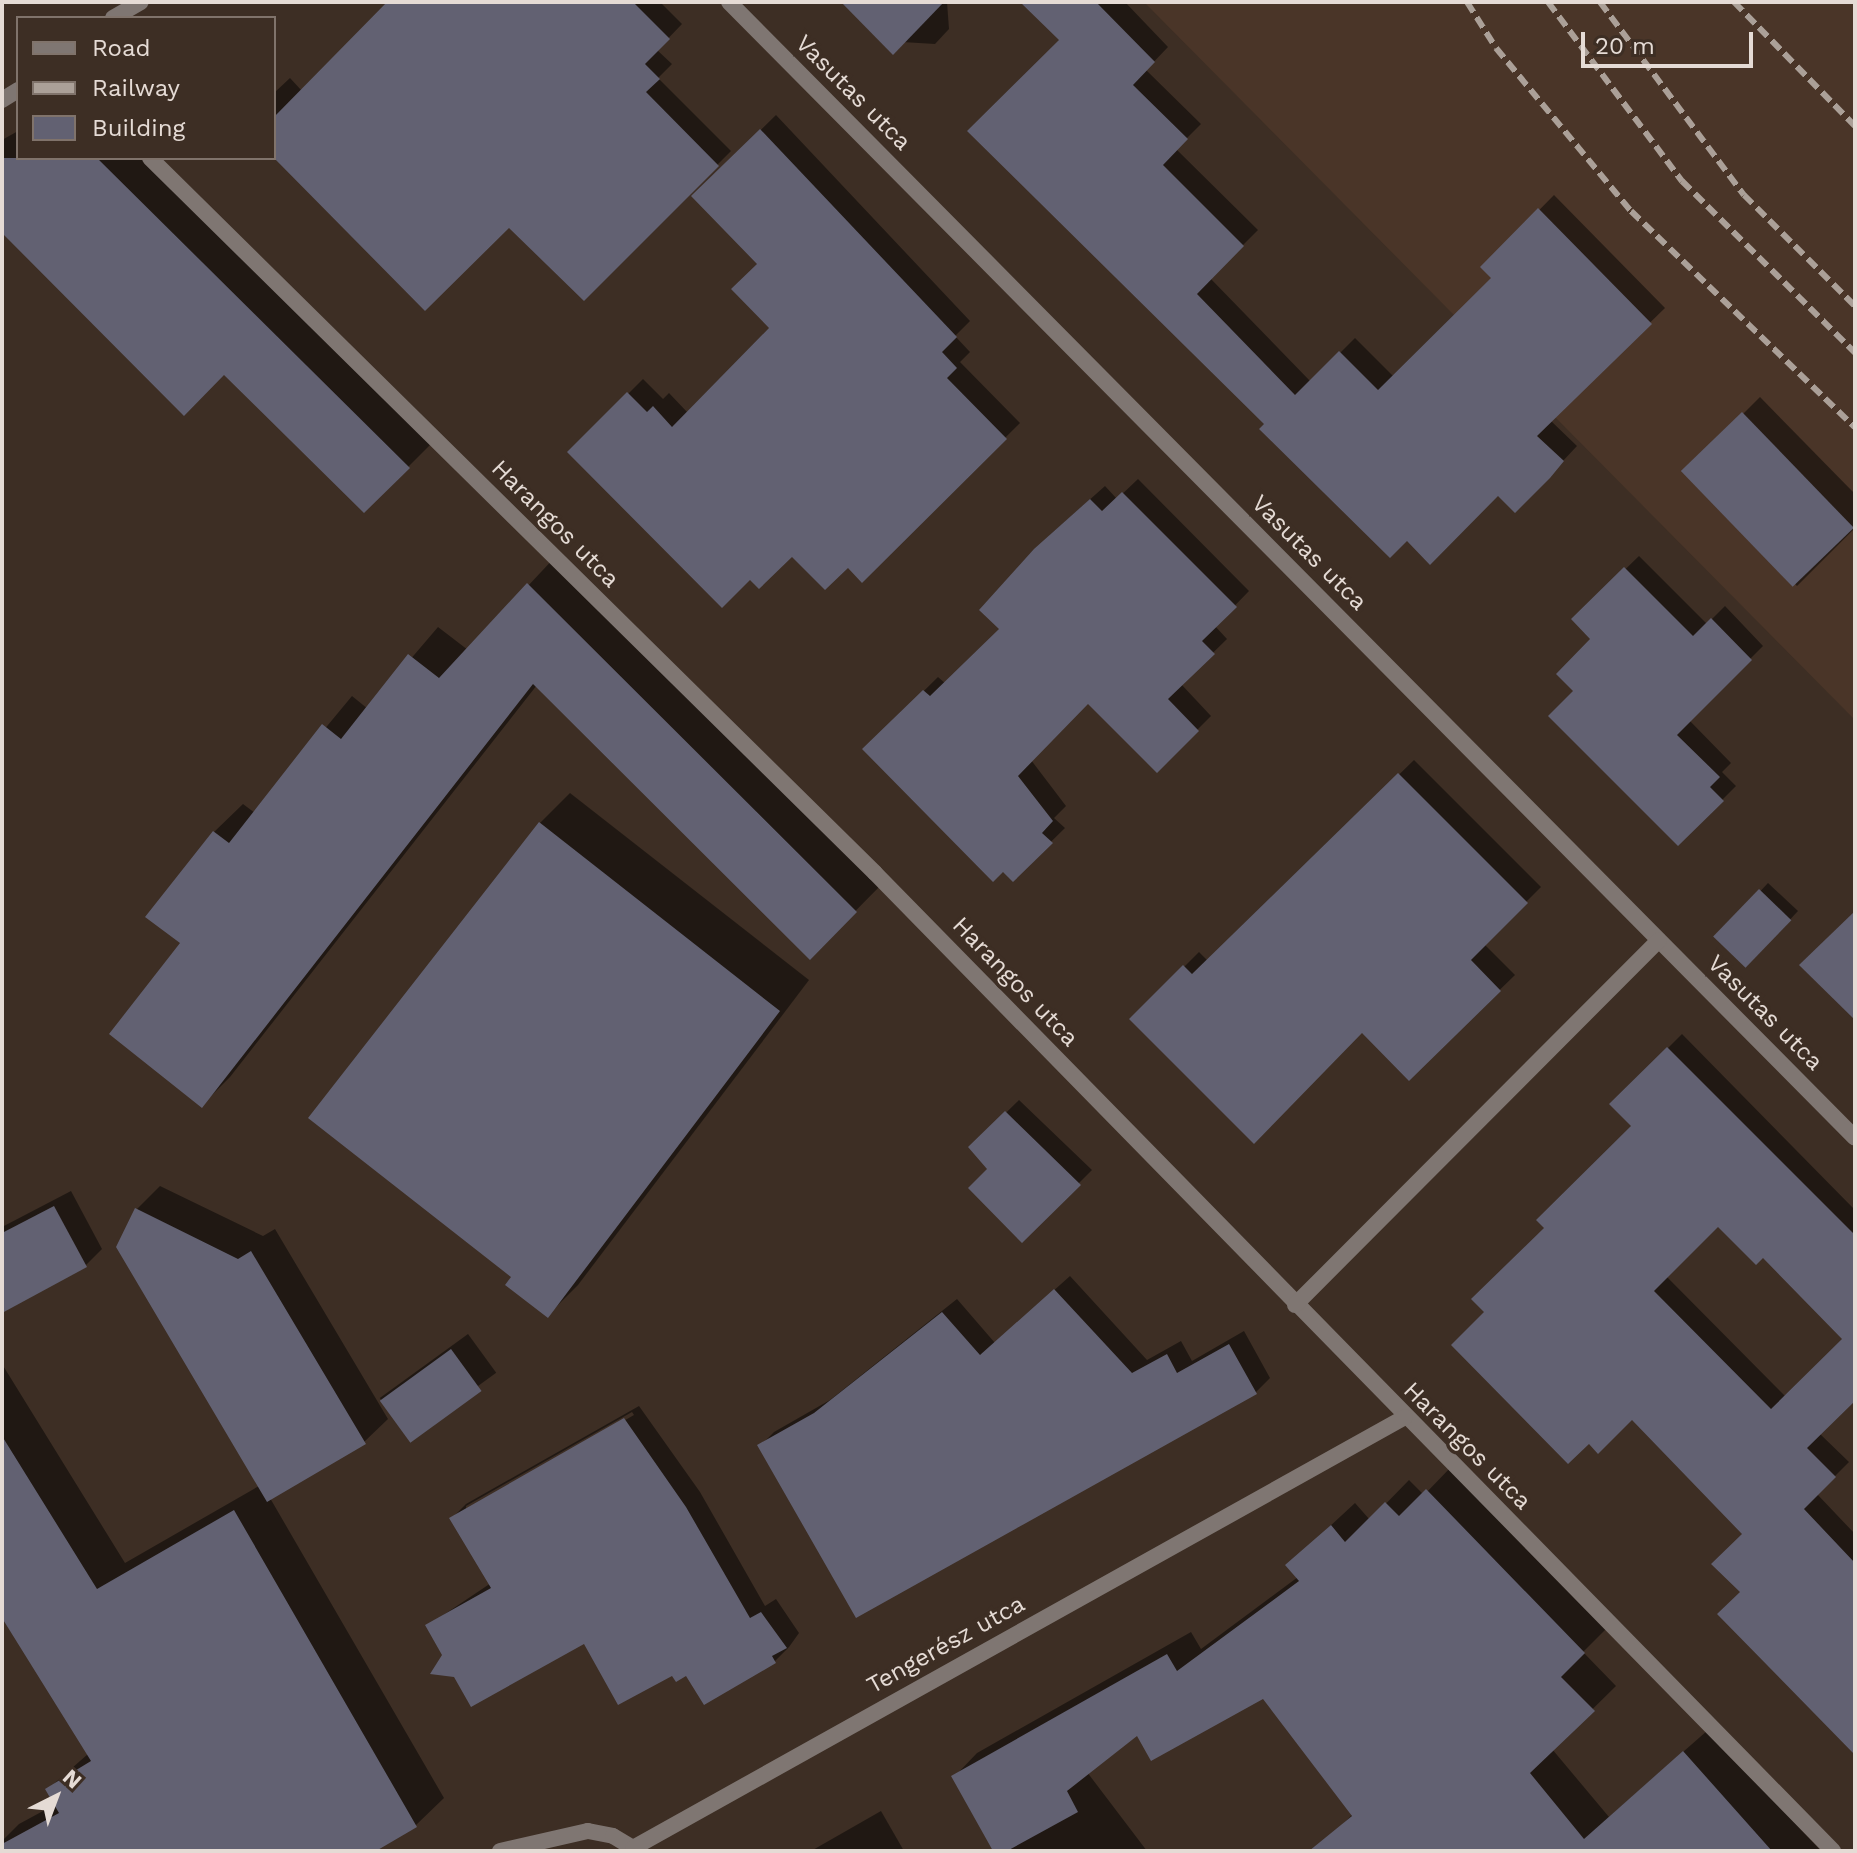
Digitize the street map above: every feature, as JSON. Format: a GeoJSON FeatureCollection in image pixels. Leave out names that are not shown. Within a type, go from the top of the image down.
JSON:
{"type":"FeatureCollection","features":[{"type":"Feature","properties":{"kind":"street"},"geometry":{"type":"LineString","coordinates":[[116,16],[141,2]]}},
{"type":"Feature","properties":{"kind":"street","name":"Vasutas utca"},"geometry":{"type":"LineString","coordinates":[[729,2],[1855,1138]]}},
{"type":"Feature","properties":{"kind":"street","name":"Harangos utca"},"geometry":{"type":"LineString","coordinates":[[152,160],[875,873],[1833,1851]]}},
{"type":"Feature","properties":{"kind":"street"},"geometry":{"type":"LineString","coordinates":[[1295,1305],[1659,940]]}},
{"type":"Feature","properties":{"kind":"street","name":"Tengerész utca"},"geometry":{"type":"LineString","coordinates":[[500,1851],[588,1831],[613,1836],[634,1850],[1405,1417]]}},
{"type":"Feature","properties":{"kind":"shaded area"},"geometry":{"type":"Polygon","coordinates":[[[1144,2],[1855,2],[1855,720],[1144,2]]]}},
{"type":"Feature","properties":{"kind":"building"},"geometry":{"type":"Polygon","coordinates":[[[387,2],[633,2],[670,39],[645,64],[660,79],[646,92],[719,166],[584,301],[509,228],[425,311],[276,160],[276,115],[387,2]]]}},
{"type":"Feature","properties":{"kind":"building"},"geometry":{"type":"Polygon","coordinates":[[[841,2],[944,2],[893,55],[841,2]]]}},
{"type":"Feature","properties":{"kind":"building"},"geometry":{"type":"Polygon","coordinates":[[[1020,2],[1096,2],[1155,62],[1133,85],[1188,139],[1163,165],[1244,246],[1197,294],[1295,395],[1339,351],[1378,390],[1491,278],[1480,267],[1538,208],[1652,324],[1537,436],[1564,461],[1550,478],[1515,513],[1498,496],[1430,565],[1407,541],[1390,558],[1259,429],[1264,424],[967,131],[1059,40],[1020,2]]]}},
{"type":"Feature","properties":{"kind":"building"},"geometry":{"type":"Polygon","coordinates":[[[760,129],[957,337],[942,352],[957,368],[947,378],[1007,439],[862,583],[848,568],[825,590],[792,557],[759,589],[750,580],[722,608],[567,452],[627,392],[647,412],[653,406],[672,427],[769,328],[731,289],[757,264],[691,196],[760,129]]]}},
{"type":"Feature","properties":{"kind":"building"},"geometry":{"type":"Polygon","coordinates":[[[2,158],[99,160],[410,468],[364,513],[224,375],[184,416],[2,233],[2,158]]]}},
{"type":"Feature","properties":{"kind":"building"},"geometry":{"type":"Polygon","coordinates":[[[1742,412],[1854,528],[1793,587],[1681,471],[1742,412]]]}},
{"type":"Feature","properties":{"kind":"building"},"geometry":{"type":"Polygon","coordinates":[[[1122,492],[1237,607],[1202,641],[1215,654],[1168,699],[1199,731],[1157,773],[1088,704],[1018,776],[1053,821],[1042,833],[1053,843],[1013,882],[1003,872],[993,882],[862,749],[923,690],[930,696],[999,629],[979,610],[1034,549],[1090,499],[1102,511],[1122,492]]]}},
{"type":"Feature","properties":{"kind":"building"},"geometry":{"type":"Polygon","coordinates":[[[1624,567],[1693,636],[1711,618],[1752,660],[1677,735],[1720,777],[1710,787],[1724,801],[1678,846],[1548,716],[1573,691],[1556,674],[1590,639],[1571,619],[1624,567]]]}},
{"type":"Feature","properties":{"kind":"building"},"geometry":{"type":"Polygon","coordinates":[[[527,583],[857,912],[810,960],[533,684],[202,1108],[109,1034],[180,943],[145,917],[213,831],[229,843],[322,724],[341,739],[408,654],[439,678],[527,583]]]}},
{"type":"Feature","properties":{"kind":"building"},"geometry":{"type":"Polygon","coordinates":[[[1398,773],[1528,903],[1471,960],[1501,991],[1409,1081],[1362,1033],[1254,1144],[1129,1019],[1183,965],[1192,974],[1398,773]]]}},
{"type":"Feature","properties":{"kind":"building"},"geometry":{"type":"Polygon","coordinates":[[[539,822],[780,1011],[548,1318],[505,1285],[511,1277],[308,1118],[539,822]]]}},
{"type":"Feature","properties":{"kind":"building"},"geometry":{"type":"Polygon","coordinates":[[[1759,889],[1791,920],[1746,968],[1713,936],[1759,889]]]}},
{"type":"Feature","properties":{"kind":"building"},"geometry":{"type":"Polygon","coordinates":[[[1855,911],[1855,1020],[1799,965],[1855,911]]]}},
{"type":"Feature","properties":{"kind":"building"},"geometry":{"type":"Polygon","coordinates":[[[1667,1047],[1855,1235],[1855,1401],[1807,1448],[1836,1477],[1804,1509],[1855,1563],[1855,1755],[1717,1614],[1740,1592],[1711,1564],[1742,1534],[1632,1420],[1598,1454],[1589,1444],[1568,1464],[1451,1345],[1484,1312],[1471,1299],[1544,1228],[1536,1220],[1631,1126],[1609,1104],[1667,1047]],[[1718,1227],[1654,1291],[1771,1409],[1842,1339],[1763,1258],[1756,1265],[1718,1227]]]}},
{"type":"Feature","properties":{"kind":"building"},"geometry":{"type":"Polygon","coordinates":[[[1005,1111],[1081,1185],[1022,1243],[968,1188],[987,1169],[968,1147],[1005,1111]]]}},
{"type":"Feature","properties":{"kind":"building"},"geometry":{"type":"Polygon","coordinates":[[[54,1206],[87,1267],[2,1313],[2,1233],[54,1206]]]}},
{"type":"Feature","properties":{"kind":"building"},"geometry":{"type":"Polygon","coordinates":[[[135,1208],[238,1259],[251,1251],[366,1444],[267,1502],[116,1247],[135,1208]]]}},
{"type":"Feature","properties":{"kind":"building"},"geometry":{"type":"Polygon","coordinates":[[[1054,1289],[1132,1373],[1167,1354],[1177,1373],[1229,1344],[1257,1394],[856,1618],[757,1445],[814,1413],[942,1312],[980,1355],[1054,1289]]]}},
{"type":"Feature","properties":{"kind":"building"},"geometry":{"type":"Polygon","coordinates":[[[451,1349],[482,1391],[410,1443],[380,1401],[451,1349]]]}},
{"type":"Feature","properties":{"kind":"building"},"geometry":{"type":"Polygon","coordinates":[[[624,1418],[686,1507],[750,1618],[761,1612],[787,1648],[772,1656],[776,1663],[704,1705],[686,1676],[676,1682],[672,1676],[618,1705],[584,1644],[471,1707],[454,1677],[430,1674],[442,1655],[425,1625],[491,1588],[449,1518],[624,1418]]]}},
{"type":"Feature","properties":{"kind":"building"},"geometry":{"type":"Polygon","coordinates":[[[2,1436],[97,1589],[234,1510],[417,1827],[376,1851],[2,1851],[2,1844],[59,1813],[45,1789],[91,1761],[2,1618],[2,1436]]]}},
{"type":"Feature","properties":{"kind":"building"},"geometry":{"type":"Polygon","coordinates":[[[1426,1489],[1585,1653],[1561,1677],[1595,1711],[1530,1773],[1584,1839],[1683,1751],[1772,1851],[1309,1851],[1352,1816],[1263,1699],[1151,1761],[1137,1736],[1067,1791],[1078,1812],[1007,1851],[993,1851],[951,1776],[1167,1654],[1177,1671],[1299,1581],[1285,1565],[1331,1525],[1345,1542],[1385,1502],[1399,1516],[1426,1489]]]}},
{"type":"Feature","properties":{"kind":"railway"},"geometry":{"type":"LineString","coordinates":[[1467,2],[1496,48],[1631,211],[1855,427]]}},
{"type":"Feature","properties":{"kind":"railway"},"geometry":{"type":"LineString","coordinates":[[1548,2],[1682,181],[1855,353]]}},
{"type":"Feature","properties":{"kind":"railway"},"geometry":{"type":"LineString","coordinates":[[1600,2],[1744,195],[1855,306]]}},
{"type":"Feature","properties":{"kind":"railway"},"geometry":{"type":"LineString","coordinates":[[1734,2],[1855,126]]}}]}
